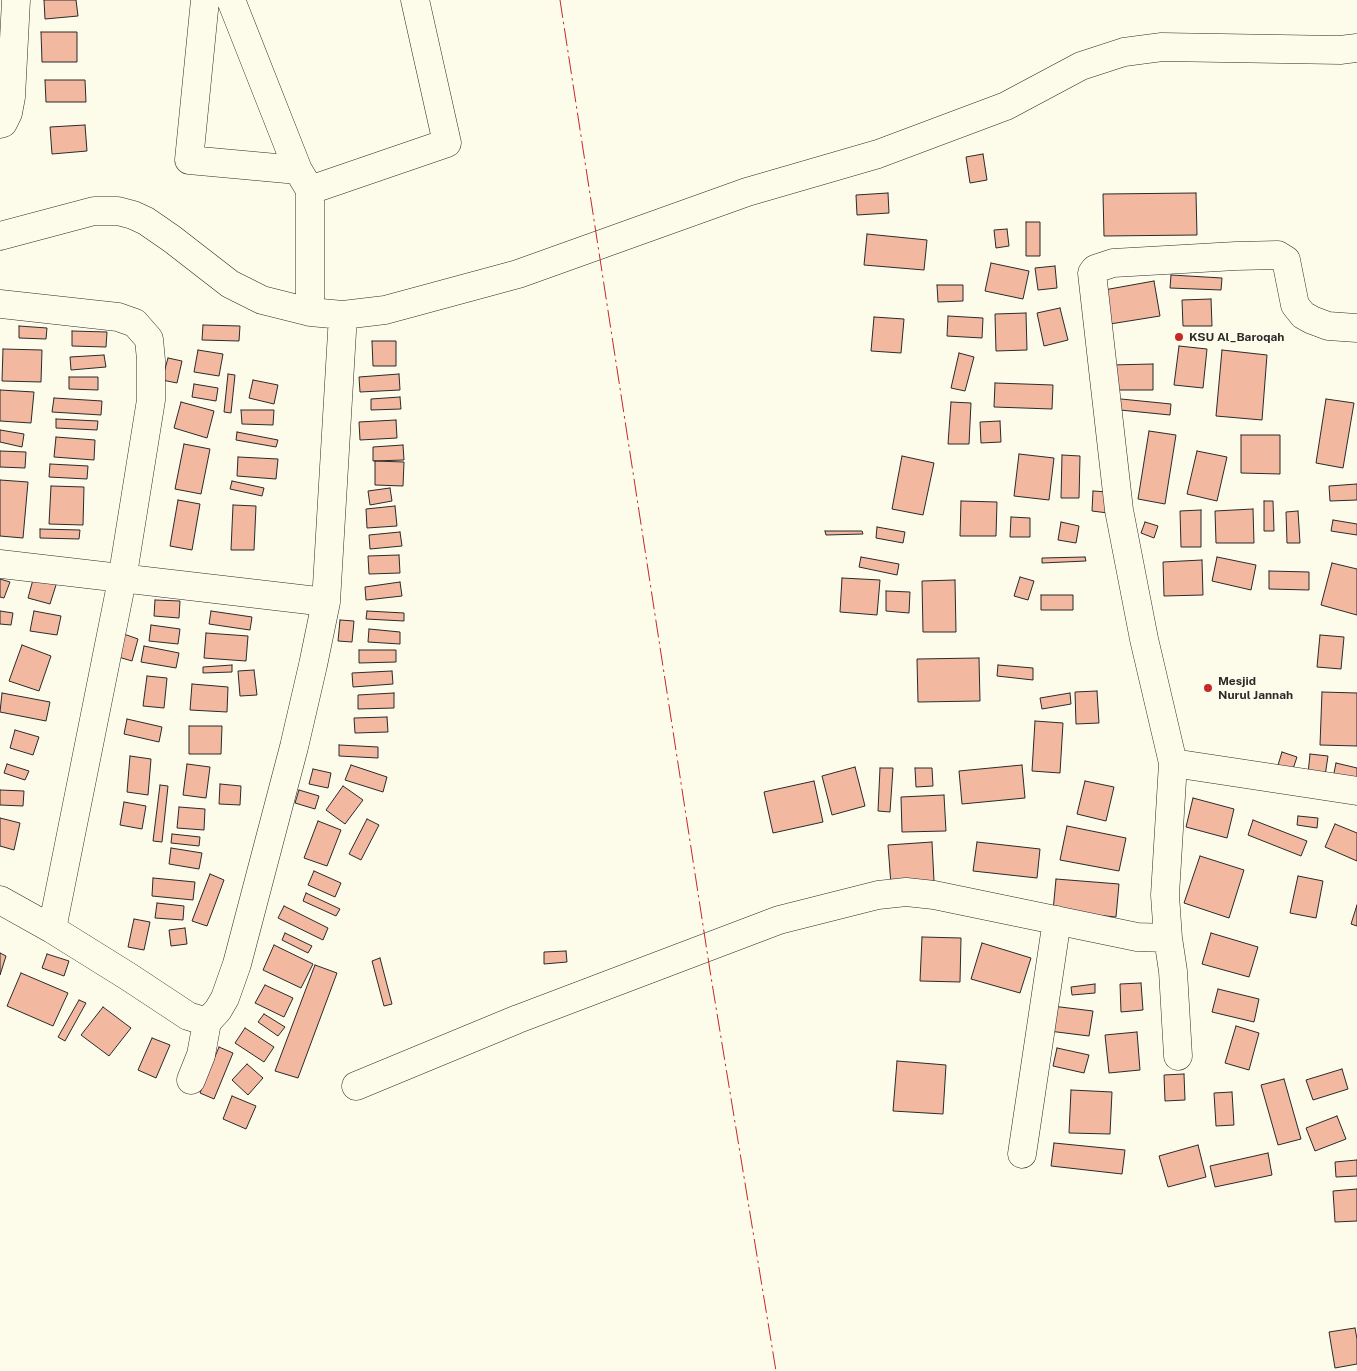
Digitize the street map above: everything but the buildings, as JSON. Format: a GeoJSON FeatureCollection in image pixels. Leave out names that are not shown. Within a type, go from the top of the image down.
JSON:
{"type":"FeatureCollection","features":[{"type":"Feature","properties":{"kind":"street"},"geometry":{"type":"LineString","coordinates":[[0,124],[3,123],[8,113],[11,96],[16,0]]}},
{"type":"Feature","properties":{"kind":"street"},"geometry":{"type":"LineString","coordinates":[[205,0],[189,160],[304,180],[447,143],[415,0]]}},
{"type":"Feature","properties":{"kind":"street"},"geometry":{"type":"LineString","coordinates":[[232,0],[304,180],[310,312]]}},
{"type":"Feature","properties":{"kind":"street"},"geometry":{"type":"LineString","coordinates":[[0,236],[94,211],[118,211],[133,215],[172,239],[230,284],[262,300],[310,312],[343,315],[385,310],[518,274],[746,192],[878,154],[1006,106],[1081,66],[1124,52],[1162,47],[1331,50],[1357,48]]}},
{"type":"Feature","properties":{"kind":"street"},"geometry":{"type":"LineString","coordinates":[[1178,1056],[1173,970],[1168,938],[1165,895],[1173,763],[1144,639],[1119,510],[1092,274],[1095,270],[1113,263],[1278,255],[1286,260],[1295,305],[1303,315],[1328,326],[1357,328]]}},
{"type":"Feature","properties":{"kind":"street"},"geometry":{"type":"LineString","coordinates":[[0,304],[118,317],[135,323],[149,339],[151,360],[150,400],[122,580],[52,929]]}},
{"type":"Feature","properties":{"kind":"street"},"geometry":{"type":"LineString","coordinates":[[191,1080],[201,1055],[207,1022],[218,1010],[237,964],[314,665],[326,602],[343,315]]}},
{"type":"Feature","properties":{"kind":"street"},"geometry":{"type":"LineString","coordinates":[[0,564],[122,580],[326,602]]}},
{"type":"Feature","properties":{"kind":"street"},"geometry":{"type":"LineString","coordinates":[[1173,763],[1357,791]]}},
{"type":"Feature","properties":{"kind":"street"},"geometry":{"type":"LineString","coordinates":[[356,1086],[518,1019],[779,920],[878,894],[906,892],[934,895],[1136,937],[1168,938]]}},
{"type":"Feature","properties":{"kind":"street"},"geometry":{"type":"LineString","coordinates":[[0,900],[52,929],[188,1016],[207,1022]]}},
{"type":"Feature","properties":{"kind":"street"},"geometry":{"type":"LineString","coordinates":[[1022,1154],[1057,920]]}},
{"type":"Feature","properties":{"kind":"power"},"geometry":{"type":"LineString","coordinates":[[560,0],[711,977],[776,1371]]}},
{"type":"Feature","properties":{"kind":"place","name":"KSU Al_Baroqah"},"geometry":{"type":"Point","coordinates":[1179,337]}},
{"type":"Feature","properties":{"kind":"place","name":"Mesjid Nurul Jannah"},"geometry":{"type":"Point","coordinates":[1208,688]}}]}
